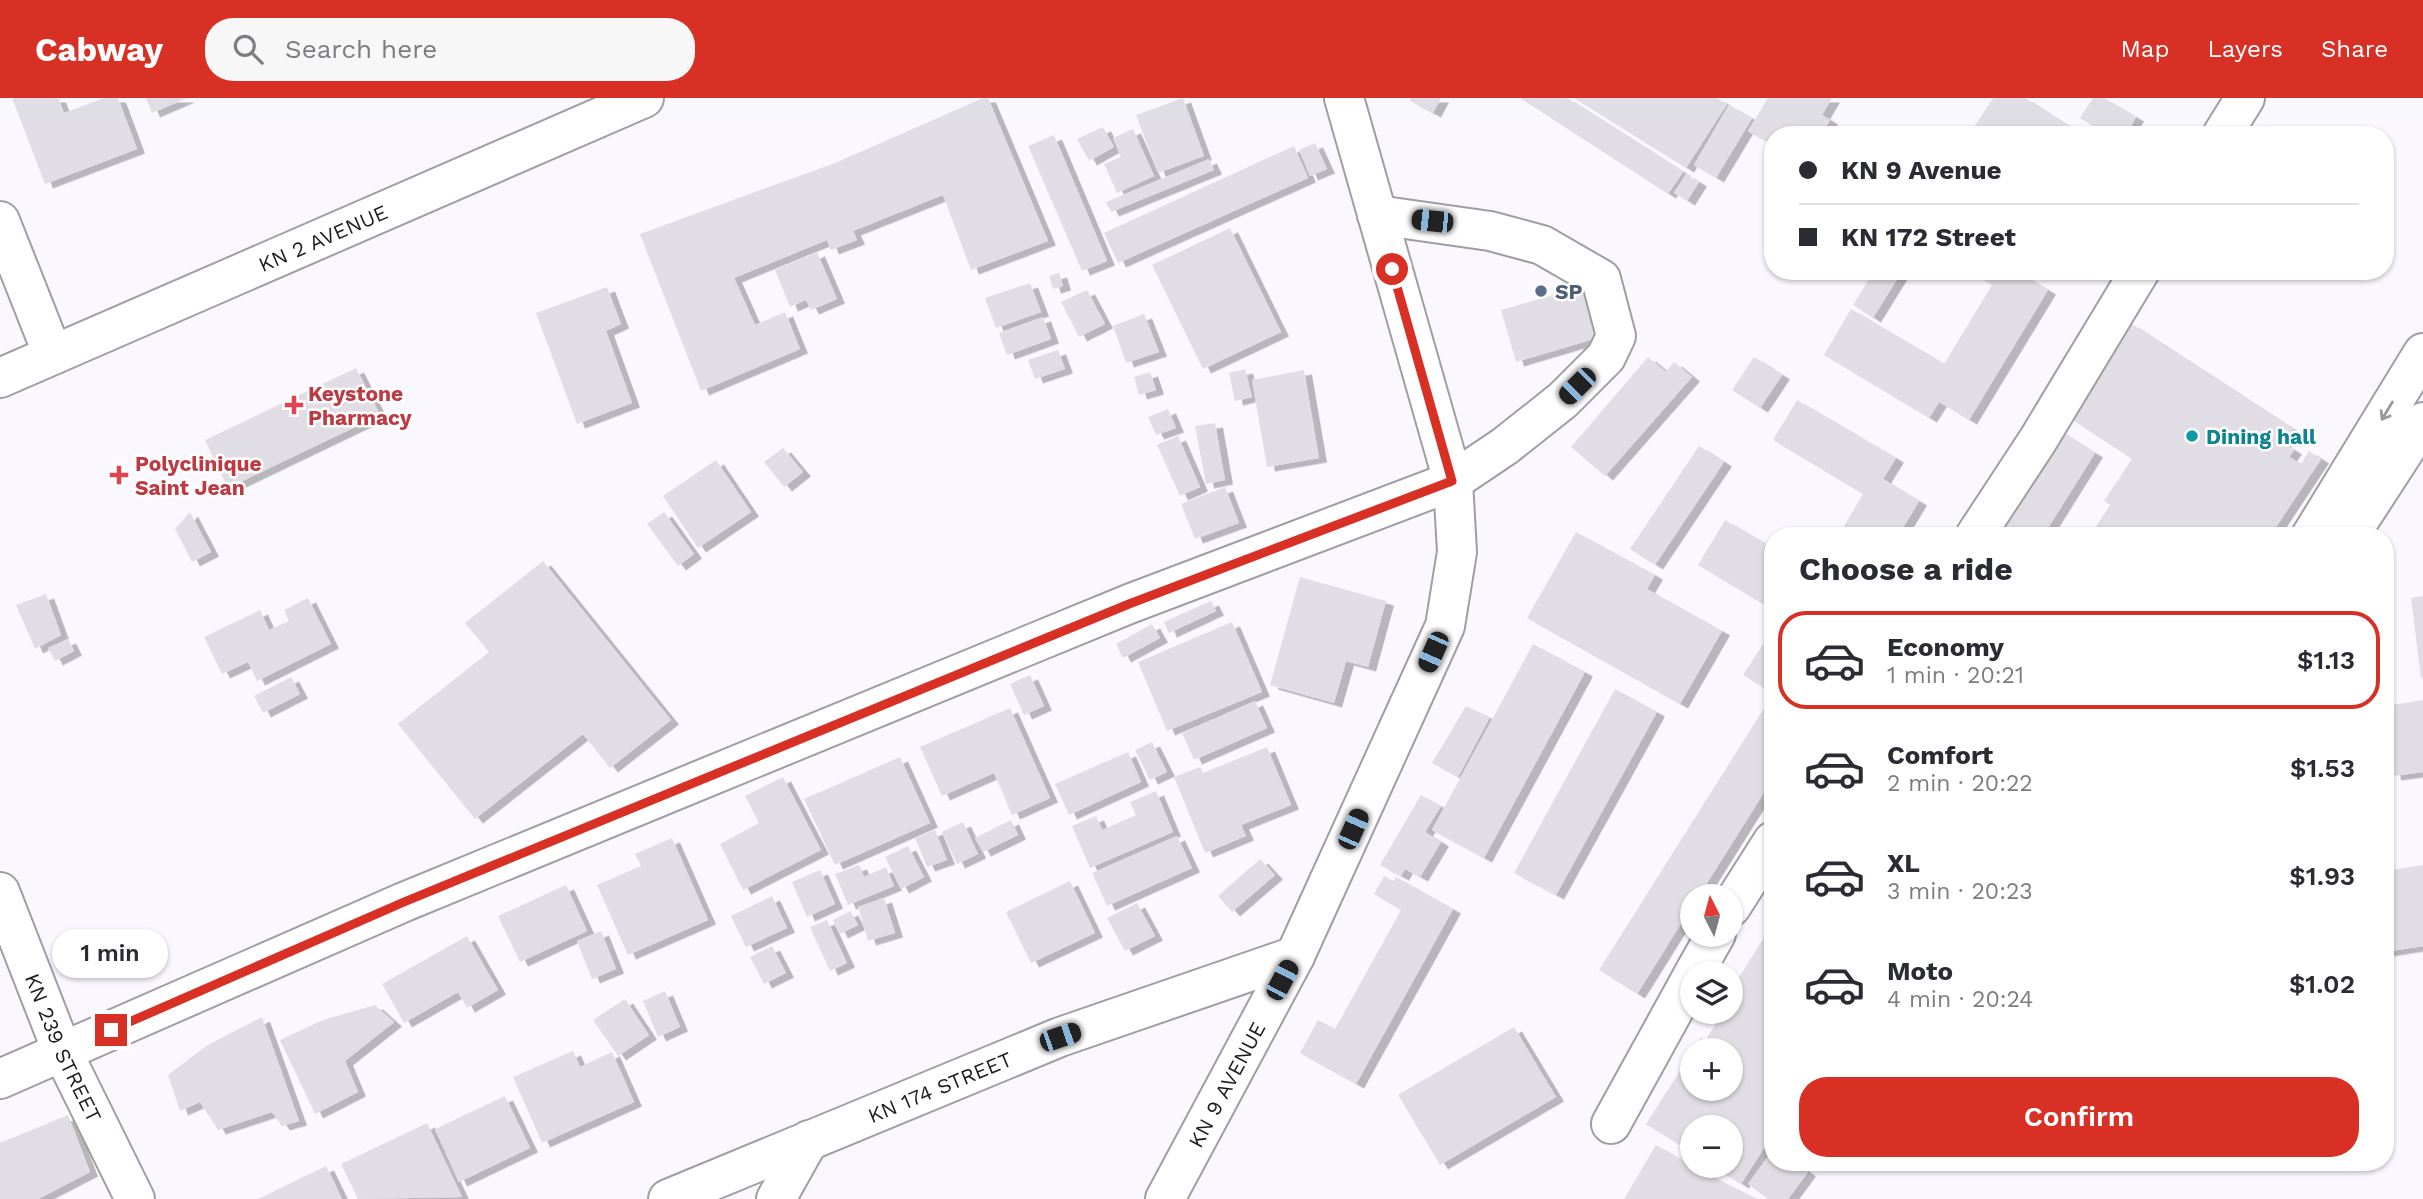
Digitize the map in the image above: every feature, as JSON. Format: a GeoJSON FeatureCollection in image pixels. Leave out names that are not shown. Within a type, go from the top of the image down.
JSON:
{"type":"FeatureCollection","features":[{"type":"Feature","properties":{"kind":"street","name":"KN 2 AVENUE"},"geometry":{"type":"LineString","coordinates":[[0,378],[644,98]]}},
{"type":"Feature","properties":{"kind":"street","name":"KN 9 AVENUE"},"geometry":{"type":"LineString","coordinates":[[1165,1199],[1295,956],[1445,626],[1457,552],[1452,481],[1344,98]]}},
{"type":"Feature","properties":{"kind":"street"},"geometry":{"type":"LineString","coordinates":[[2228,126],[2245,98]]}},
{"type":"Feature","properties":{"kind":"street"},"geometry":{"type":"LineString","coordinates":[[0,1079],[404,902],[1129,604],[1452,481],[1505,446],[1563,400],[1606,357],[1616,336],[1601,279],[1542,245],[1490,231],[1377,215]]}},
{"type":"Feature","properties":{"kind":"street"},"geometry":{"type":"LineString","coordinates":[[0,221],[53,355]]}},
{"type":"Feature","properties":{"kind":"street"},"geometry":{"type":"LineString","coordinates":[[1981,527],[2038,440],[2135,280]]}},
{"type":"Feature","properties":{"kind":"street"},"geometry":{"type":"LineString","coordinates":[[2317,527],[2423,353]]}},
{"type":"Feature","properties":{"kind":"street"},"geometry":{"type":"LineString","coordinates":[[2355,527],[2423,422]]}},
{"type":"Feature","properties":{"kind":"street"},"geometry":{"type":"LineString","coordinates":[[1749,898],[1764,862]]}},
{"type":"Feature","properties":{"kind":"street","name":"KN 239 STREET"},"geometry":{"type":"LineString","coordinates":[[0,892],[62,1051],[135,1199]]}},
{"type":"Feature","properties":{"kind":"street","name":"KN 174 STREET"},"geometry":{"type":"LineString","coordinates":[[668,1199],[1060,1037],[1295,956]]}},
{"type":"Feature","properties":{"kind":"street"},"geometry":{"type":"LineString","coordinates":[[1611,1124],[1680,999]]}},
{"type":"Feature","properties":{"kind":"street"},"geometry":{"type":"LineString","coordinates":[[776,1199],[809,1140]]}},
{"type":"Feature","properties":{"kind":"building"},"geometry":{"type":"Polygon","coordinates":[[[12,98],[58,98],[64,113],[104,98],[118,98],[137,149],[45,184],[12,98]]]}},
{"type":"Feature","properties":{"kind":"building"},"geometry":{"type":"Polygon","coordinates":[[[146,98],[187,98],[152,113],[146,98]]]}},
{"type":"Feature","properties":{"kind":"building"},"geometry":{"type":"Polygon","coordinates":[[[988,98],[1048,241],[971,270],[943,195],[853,231],[857,240],[831,250],[827,240],[734,278],[755,325],[785,312],[800,349],[701,391],[640,234],[835,163],[988,98]]]}},
{"type":"Feature","properties":{"kind":"building"},"geometry":{"type":"Polygon","coordinates":[[[1183,98],[1204,156],[1158,173],[1136,115],[1183,98]]]}},
{"type":"Feature","properties":{"kind":"building"},"geometry":{"type":"Polygon","coordinates":[[[1411,98],[1441,98],[1433,113],[1410,101],[1411,98]]]}},
{"type":"Feature","properties":{"kind":"building"},"geometry":{"type":"Polygon","coordinates":[[[1520,98],[1567,98],[1683,172],[1668,194],[1520,98]]]}},
{"type":"Feature","properties":{"kind":"building"},"geometry":{"type":"Polygon","coordinates":[[[1574,98],[1717,98],[1727,104],[1686,168],[1574,98]]]}},
{"type":"Feature","properties":{"kind":"building"},"geometry":{"type":"Polygon","coordinates":[[[1768,98],[1832,98],[1822,115],[1830,120],[1826,126],[1764,126],[1764,141],[1748,131],[1768,98]]]}},
{"type":"Feature","properties":{"kind":"building"},"geometry":{"type":"Polygon","coordinates":[[[1993,98],[2025,98],[2068,126],[1975,126],[1993,98]]]}},
{"type":"Feature","properties":{"kind":"building"},"geometry":{"type":"Polygon","coordinates":[[[2093,98],[2104,98],[2136,117],[2131,126],[2093,126],[2080,118],[2093,98]]]}},
{"type":"Feature","properties":{"kind":"building"},"geometry":{"type":"Polygon","coordinates":[[[1729,105],[1752,118],[1716,178],[1694,165],[1729,105]]]}},
{"type":"Feature","properties":{"kind":"building"},"geometry":{"type":"Polygon","coordinates":[[[1103,127],[1114,147],[1089,161],[1077,139],[1103,127]]]}},
{"type":"Feature","properties":{"kind":"building"},"geometry":{"type":"Polygon","coordinates":[[[1133,129],[1154,176],[1117,193],[1104,164],[1121,157],[1113,138],[1133,129]]]}},
{"type":"Feature","properties":{"kind":"building"},"geometry":{"type":"Polygon","coordinates":[[[1054,135],[1107,261],[1082,271],[1028,146],[1054,135]]]}},
{"type":"Feature","properties":{"kind":"building"},"geometry":{"type":"Polygon","coordinates":[[[1315,143],[1327,169],[1310,176],[1299,150],[1315,143]]]}},
{"type":"Feature","properties":{"kind":"building"},"geometry":{"type":"Polygon","coordinates":[[[1294,146],[1308,178],[1118,263],[1104,233],[1294,146]]]}},
{"type":"Feature","properties":{"kind":"building"},"geometry":{"type":"Polygon","coordinates":[[[1209,159],[1214,170],[1111,212],[1106,202],[1209,159]]]}},
{"type":"Feature","properties":{"kind":"building"},"geometry":{"type":"Polygon","coordinates":[[[1686,174],[1699,182],[1687,201],[1674,193],[1686,174]]]}},
{"type":"Feature","properties":{"kind":"building"},"geometry":{"type":"Polygon","coordinates":[[[1230,228],[1281,332],[1203,369],[1152,265],[1230,228]]]}},
{"type":"Feature","properties":{"kind":"building"},"geometry":{"type":"Polygon","coordinates":[[[817,252],[837,299],[811,310],[806,300],[790,307],[775,270],[817,252]]]}},
{"type":"Feature","properties":{"kind":"building"},"geometry":{"type":"Polygon","coordinates":[[[1059,273],[1063,286],[1053,289],[1049,276],[1059,273]]]}},
{"type":"Feature","properties":{"kind":"building"},"geometry":{"type":"Polygon","coordinates":[[[1868,280],[1896,280],[1873,318],[1853,305],[1868,280]]]}},
{"type":"Feature","properties":{"kind":"building"},"geometry":{"type":"Polygon","coordinates":[[[1984,280],[2032,280],[2048,290],[1969,420],[1939,402],[1929,418],[1824,355],[1851,309],[1944,364],[1992,285],[1984,280]]]}},
{"type":"Feature","properties":{"kind":"building"},"geometry":{"type":"Polygon","coordinates":[[[1030,283],[1041,312],[996,328],[985,298],[1030,283]]]}},
{"type":"Feature","properties":{"kind":"building"},"geometry":{"type":"Polygon","coordinates":[[[1588,285],[1604,336],[1516,362],[1501,310],[1588,285]]]}},
{"type":"Feature","properties":{"kind":"building"},"geometry":{"type":"Polygon","coordinates":[[[607,287],[621,324],[606,331],[632,403],[577,424],[536,313],[607,287]]]}},
{"type":"Feature","properties":{"kind":"building"},"geometry":{"type":"Polygon","coordinates":[[[1087,290],[1105,324],[1079,337],[1061,302],[1087,290]]]}},
{"type":"Feature","properties":{"kind":"building"},"geometry":{"type":"Polygon","coordinates":[[[1144,314],[1159,352],[1126,363],[1113,326],[1144,314]]]}},
{"type":"Feature","properties":{"kind":"building"},"geometry":{"type":"Polygon","coordinates":[[[1043,317],[1051,339],[1007,355],[999,333],[1043,317]]]}},
{"type":"Feature","properties":{"kind":"building","name":"Dining hall"},"geometry":{"type":"Polygon","coordinates":[[[2130,323],[2293,429],[2283,443],[2294,450],[2289,457],[2301,464],[2309,451],[2321,459],[2276,527],[2096,527],[2110,505],[2104,501],[2132,459],[2068,417],[2130,323]]]}},
{"type":"Feature","properties":{"kind":"building"},"geometry":{"type":"Polygon","coordinates":[[[1058,350],[1065,369],[1035,379],[1028,360],[1058,350]]]}},
{"type":"Feature","properties":{"kind":"building"},"geometry":{"type":"Polygon","coordinates":[[[1648,357],[1666,372],[1674,362],[1692,377],[1605,476],[1571,447],[1648,357]]]}},
{"type":"Feature","properties":{"kind":"building"},"geometry":{"type":"Polygon","coordinates":[[[1754,357],[1782,375],[1760,408],[1732,390],[1754,357]]]}},
{"type":"Feature","properties":{"kind":"building"},"geometry":{"type":"Polygon","coordinates":[[[356,368],[380,415],[228,488],[205,440],[356,368]]]}},
{"type":"Feature","properties":{"kind":"building"},"geometry":{"type":"Polygon","coordinates":[[[1245,369],[1252,397],[1235,401],[1229,373],[1245,369]]]}},
{"type":"Feature","properties":{"kind":"building"},"geometry":{"type":"Polygon","coordinates":[[[1304,370],[1319,458],[1267,467],[1252,380],[1304,370]]]}},
{"type":"Feature","properties":{"kind":"building"},"geometry":{"type":"Polygon","coordinates":[[[1150,372],[1156,390],[1139,395],[1134,377],[1150,372]]]}},
{"type":"Feature","properties":{"kind":"building"},"geometry":{"type":"Polygon","coordinates":[[[1797,400],[1896,458],[1883,479],[1919,501],[1903,527],[1843,527],[1863,494],[1773,440],[1797,400]]]}},
{"type":"Feature","properties":{"kind":"building"},"geometry":{"type":"Polygon","coordinates":[[[1168,409],[1176,428],[1156,435],[1148,417],[1168,409]]]}},
{"type":"Feature","properties":{"kind":"building"},"geometry":{"type":"Polygon","coordinates":[[[1215,423],[1225,480],[1206,484],[1195,426],[1215,423]]]}},
{"type":"Feature","properties":{"kind":"building"},"geometry":{"type":"Polygon","coordinates":[[[2052,426],[2095,453],[2049,527],[1988,527],[2052,426]]]}},
{"type":"Feature","properties":{"kind":"building"},"geometry":{"type":"Polygon","coordinates":[[[1178,436],[1200,487],[1180,496],[1157,445],[1178,436]]]}},
{"type":"Feature","properties":{"kind":"building"},"geometry":{"type":"Polygon","coordinates":[[[1699,446],[1724,462],[1655,565],[1630,549],[1699,446]]]}},
{"type":"Feature","properties":{"kind":"building"},"geometry":{"type":"Polygon","coordinates":[[[783,448],[803,472],[784,487],[764,462],[783,448]]]}},
{"type":"Feature","properties":{"kind":"building"},"geometry":{"type":"Polygon","coordinates":[[[716,460],[751,512],[698,548],[663,496],[716,460]]]}},
{"type":"Feature","properties":{"kind":"building"},"geometry":{"type":"Polygon","coordinates":[[[1225,487],[1239,523],[1195,539],[1181,504],[1225,487]]]}},
{"type":"Feature","properties":{"kind":"building"},"geometry":{"type":"Polygon","coordinates":[[[190,512],[211,552],[192,562],[175,529],[190,512]]]}},
{"type":"Feature","properties":{"kind":"building"},"geometry":{"type":"Polygon","coordinates":[[[664,512],[694,554],[678,566],[647,524],[664,512]]]}},
{"type":"Feature","properties":{"kind":"building"},"geometry":{"type":"Polygon","coordinates":[[[1725,520],[1764,543],[1764,605],[1698,565],[1725,520]]]}},
{"type":"Feature","properties":{"kind":"building"},"geometry":{"type":"Polygon","coordinates":[[[1576,532],[1655,575],[1647,589],[1722,631],[1680,704],[1527,618],[1576,532]]]}},
{"type":"Feature","properties":{"kind":"building"},"geometry":{"type":"Polygon","coordinates":[[[543,561],[671,720],[610,768],[583,734],[475,819],[398,724],[489,652],[465,623],[543,561]]]}},
{"type":"Feature","properties":{"kind":"building"},"geometry":{"type":"Polygon","coordinates":[[[1300,577],[1386,601],[1368,667],[1346,661],[1334,703],[1270,685],[1300,577]]]}},
{"type":"Feature","properties":{"kind":"building"},"geometry":{"type":"Polygon","coordinates":[[[46,594],[61,635],[35,649],[16,605],[46,594]]]}},
{"type":"Feature","properties":{"kind":"building"},"geometry":{"type":"Polygon","coordinates":[[[2423,596],[2423,678],[2421,678],[2411,598],[2423,596]]]}},
{"type":"Feature","properties":{"kind":"building"},"geometry":{"type":"Polygon","coordinates":[[[308,598],[331,644],[257,681],[248,662],[222,674],[204,637],[260,610],[269,630],[289,621],[284,610],[308,598]]]}},
{"type":"Feature","properties":{"kind":"building"},"geometry":{"type":"Polygon","coordinates":[[[1211,601],[1216,611],[1169,633],[1164,622],[1211,601]]]}},
{"type":"Feature","properties":{"kind":"building"},"geometry":{"type":"Polygon","coordinates":[[[1232,622],[1262,692],[1167,731],[1138,662],[1232,622]]]}},
{"type":"Feature","properties":{"kind":"building"},"geometry":{"type":"Polygon","coordinates":[[[1152,624],[1160,638],[1123,658],[1116,644],[1152,624]]]}},
{"type":"Feature","properties":{"kind":"building"},"geometry":{"type":"Polygon","coordinates":[[[68,639],[74,651],[55,661],[48,648],[68,639]]]}},
{"type":"Feature","properties":{"kind":"building"},"geometry":{"type":"Polygon","coordinates":[[[1764,643],[1764,688],[1743,675],[1764,643]]]}},
{"type":"Feature","properties":{"kind":"building"},"geometry":{"type":"Polygon","coordinates":[[[1533,644],[1585,672],[1484,858],[1432,830],[1533,644]]]}},
{"type":"Feature","properties":{"kind":"building"},"geometry":{"type":"Polygon","coordinates":[[[1030,675],[1044,706],[1024,715],[1010,684],[1030,675]]]}},
{"type":"Feature","properties":{"kind":"building"},"geometry":{"type":"Polygon","coordinates":[[[291,677],[300,694],[263,713],[254,696],[291,677]]]}},
{"type":"Feature","properties":{"kind":"building"},"geometry":{"type":"Polygon","coordinates":[[[1615,689],[1657,712],[1556,895],[1514,873],[1615,689]]]}},
{"type":"Feature","properties":{"kind":"building"},"geometry":{"type":"Polygon","coordinates":[[[2423,700],[2423,772],[2394,776],[2394,705],[2423,700]]]}},
{"type":"Feature","properties":{"kind":"building"},"geometry":{"type":"Polygon","coordinates":[[[1255,701],[1267,728],[1194,760],[1182,733],[1255,701]]]}},
{"type":"Feature","properties":{"kind":"building"},"geometry":{"type":"Polygon","coordinates":[[[1466,706],[1490,717],[1458,777],[1432,763],[1466,706]]]}},
{"type":"Feature","properties":{"kind":"building"},"geometry":{"type":"Polygon","coordinates":[[[1010,708],[1050,798],[1012,815],[994,773],[942,796],[920,747],[1010,708]]]}},
{"type":"Feature","properties":{"kind":"building"},"geometry":{"type":"Polygon","coordinates":[[[1764,708],[1764,792],[1707,884],[1680,884],[1680,925],[1637,994],[1599,970],[1764,708]]]}},
{"type":"Feature","properties":{"kind":"building"},"geometry":{"type":"Polygon","coordinates":[[[1152,742],[1167,772],[1150,780],[1135,750],[1152,742]]]}},
{"type":"Feature","properties":{"kind":"building"},"geometry":{"type":"Polygon","coordinates":[[[1267,747],[1291,805],[1241,825],[1246,836],[1205,853],[1174,777],[1200,767],[1203,773],[1267,747]]]}},
{"type":"Feature","properties":{"kind":"building"},"geometry":{"type":"Polygon","coordinates":[[[1128,752],[1141,782],[1069,815],[1055,784],[1128,752]]]}},
{"type":"Feature","properties":{"kind":"building"},"geometry":{"type":"Polygon","coordinates":[[[900,757],[930,823],[835,865],[804,799],[900,757]]]}},
{"type":"Feature","properties":{"kind":"building"},"geometry":{"type":"Polygon","coordinates":[[[783,777],[821,850],[743,890],[720,844],[759,823],[745,796],[783,777]]]}},
{"type":"Feature","properties":{"kind":"building"},"geometry":{"type":"Polygon","coordinates":[[[1156,791],[1173,832],[1090,868],[1072,826],[1096,816],[1102,830],[1136,815],[1130,802],[1156,791]]]}},
{"type":"Feature","properties":{"kind":"building"},"geometry":{"type":"Polygon","coordinates":[[[1421,795],[1441,806],[1425,832],[1441,842],[1420,877],[1405,869],[1401,876],[1380,865],[1421,795]]]}},
{"type":"Feature","properties":{"kind":"building"},"geometry":{"type":"Polygon","coordinates":[[[1011,820],[1018,835],[983,852],[975,838],[1011,820]]]}},
{"type":"Feature","properties":{"kind":"building"},"geometry":{"type":"Polygon","coordinates":[[[963,822],[978,854],[957,864],[942,832],[963,822]]]}},
{"type":"Feature","properties":{"kind":"building"},"geometry":{"type":"Polygon","coordinates":[[[935,830],[947,860],[927,867],[915,838],[935,830]]]}},
{"type":"Feature","properties":{"kind":"building"},"geometry":{"type":"Polygon","coordinates":[[[1177,836],[1192,868],[1107,906],[1092,873],[1177,836]]]}},
{"type":"Feature","properties":{"kind":"building"},"geometry":{"type":"Polygon","coordinates":[[[672,838],[708,920],[628,955],[597,885],[641,866],[635,854],[672,838]]]}},
{"type":"Feature","properties":{"kind":"building"},"geometry":{"type":"Polygon","coordinates":[[[908,846],[924,877],[901,889],[885,857],[908,846]]]}},
{"type":"Feature","properties":{"kind":"building"},"geometry":{"type":"Polygon","coordinates":[[[1260,859],[1275,875],[1232,912],[1218,896],[1260,859]]]}},
{"type":"Feature","properties":{"kind":"building"},"geometry":{"type":"Polygon","coordinates":[[[859,865],[864,877],[886,867],[894,886],[848,905],[835,874],[859,865]]]}},
{"type":"Feature","properties":{"kind":"building"},"geometry":{"type":"Polygon","coordinates":[[[2423,865],[2423,946],[2394,951],[2394,870],[2423,865]]]}},
{"type":"Feature","properties":{"kind":"building"},"geometry":{"type":"Polygon","coordinates":[[[820,870],[835,904],[807,917],[792,882],[820,870]]]}},
{"type":"Feature","properties":{"kind":"building"},"geometry":{"type":"Polygon","coordinates":[[[1384,876],[1394,881],[1396,877],[1453,909],[1356,1084],[1300,1053],[1318,1020],[1335,1029],[1401,910],[1374,894],[1384,876]]]}},
{"type":"Feature","properties":{"kind":"building"},"geometry":{"type":"Polygon","coordinates":[[[1070,881],[1095,933],[1031,963],[1006,912],[1070,881]]]}},
{"type":"Feature","properties":{"kind":"building"},"geometry":{"type":"Polygon","coordinates":[[[566,885],[587,931],[520,962],[498,916],[566,885]]]}},
{"type":"Feature","properties":{"kind":"building"},"geometry":{"type":"Polygon","coordinates":[[[772,896],[787,928],[746,947],[731,916],[772,896]]]}},
{"type":"Feature","properties":{"kind":"building"},"geometry":{"type":"Polygon","coordinates":[[[884,898],[895,933],[868,941],[858,907],[884,898]]]}},
{"type":"Feature","properties":{"kind":"building"},"geometry":{"type":"Polygon","coordinates":[[[1137,903],[1155,936],[1125,951],[1107,918],[1137,903]]]}},
{"type":"Feature","properties":{"kind":"building"},"geometry":{"type":"Polygon","coordinates":[[[850,911],[858,925],[840,934],[833,920],[850,911]]]}},
{"type":"Feature","properties":{"kind":"building"},"geometry":{"type":"Polygon","coordinates":[[[827,920],[847,963],[830,971],[810,927],[827,920]]]}},
{"type":"Feature","properties":{"kind":"building"},"geometry":{"type":"Polygon","coordinates":[[[601,931],[616,969],[592,979],[577,941],[601,931]]]}},
{"type":"Feature","properties":{"kind":"building"},"geometry":{"type":"Polygon","coordinates":[[[467,936],[498,990],[467,1008],[458,992],[404,1023],[382,984],[467,936]]]}},
{"type":"Feature","properties":{"kind":"building"},"geometry":{"type":"Polygon","coordinates":[[[1764,938],[1764,1148],[1741,1184],[1731,1178],[1743,1178],[1743,1115],[1680,1115],[1680,1145],[1646,1124],[1680,1071],[1680,1101],[1743,1101],[1743,1038],[1707,1038],[1716,1024],[1743,1024],[1743,971],[1764,938]]]}},
{"type":"Feature","properties":{"kind":"building"},"geometry":{"type":"Polygon","coordinates":[[[772,946],[786,973],[764,984],[750,957],[772,946]]]}},
{"type":"Feature","properties":{"kind":"building"},"geometry":{"type":"Polygon","coordinates":[[[665,991],[680,1027],[658,1037],[643,1001],[665,991]]]}},
{"type":"Feature","properties":{"kind":"building"},"geometry":{"type":"Polygon","coordinates":[[[625,999],[649,1035],[618,1056],[593,1020],[625,999]]]}},
{"type":"Feature","properties":{"kind":"building"},"geometry":{"type":"Polygon","coordinates":[[[375,1005],[394,1022],[345,1061],[358,1092],[315,1114],[280,1040],[323,1020],[375,1005]]]}},
{"type":"Feature","properties":{"kind":"building"},"geometry":{"type":"Polygon","coordinates":[[[262,1017],[299,1121],[282,1126],[272,1112],[218,1130],[200,1102],[180,1111],[168,1075],[206,1046],[262,1017]]]}},
{"type":"Feature","properties":{"kind":"building"},"geometry":{"type":"Polygon","coordinates":[[[1514,1027],[1556,1097],[1440,1165],[1398,1095],[1514,1027]]]}},
{"type":"Feature","properties":{"kind":"building"},"geometry":{"type":"Polygon","coordinates":[[[573,1051],[580,1067],[612,1052],[634,1102],[542,1143],[513,1077],[573,1051]]]}},
{"type":"Feature","properties":{"kind":"building"},"geometry":{"type":"Polygon","coordinates":[[[505,1096],[530,1148],[459,1182],[435,1129],[505,1096]]]}},
{"type":"Feature","properties":{"kind":"building"},"geometry":{"type":"Polygon","coordinates":[[[68,1115],[90,1172],[38,1199],[0,1199],[0,1143],[68,1115]]]}},
{"type":"Feature","properties":{"kind":"building"},"geometry":{"type":"Polygon","coordinates":[[[427,1123],[462,1197],[358,1199],[341,1164],[427,1123]]]}},
{"type":"Feature","properties":{"kind":"building"},"geometry":{"type":"Polygon","coordinates":[[[1656,1145],[1680,1159],[1680,1178],[1716,1178],[1757,1199],[1624,1199],[1656,1145]]]}},
{"type":"Feature","properties":{"kind":"building"},"geometry":{"type":"Polygon","coordinates":[[[1764,1162],[1764,1171],[1808,1172],[1788,1199],[1768,1199],[1748,1184],[1764,1162]]]}},
{"type":"Feature","properties":{"kind":"building"},"geometry":{"type":"Polygon","coordinates":[[[326,1166],[342,1199],[258,1199],[326,1166]]]}},
{"type":"Feature","properties":{"kind":"place","name":"SP"},"geometry":{"type":"Point","coordinates":[1541,291]}},
{"type":"Feature","properties":{"kind":"place","name":"Keystone Pharmacy"},"geometry":{"type":"Point","coordinates":[294,405]}},
{"type":"Feature","properties":{"kind":"place","name":"Dining hall"},"geometry":{"type":"Point","coordinates":[2192,436]}},
{"type":"Feature","properties":{"kind":"place","name":"Polyclinique Saint Jean"},"geometry":{"type":"Point","coordinates":[119,475]}},
{"type":"Feature","properties":{"kind":"route"},"geometry":{"type":"LineString","coordinates":[[111,1030],[404,902],[1129,604],[1452,481],[1392,269]]}}]}
